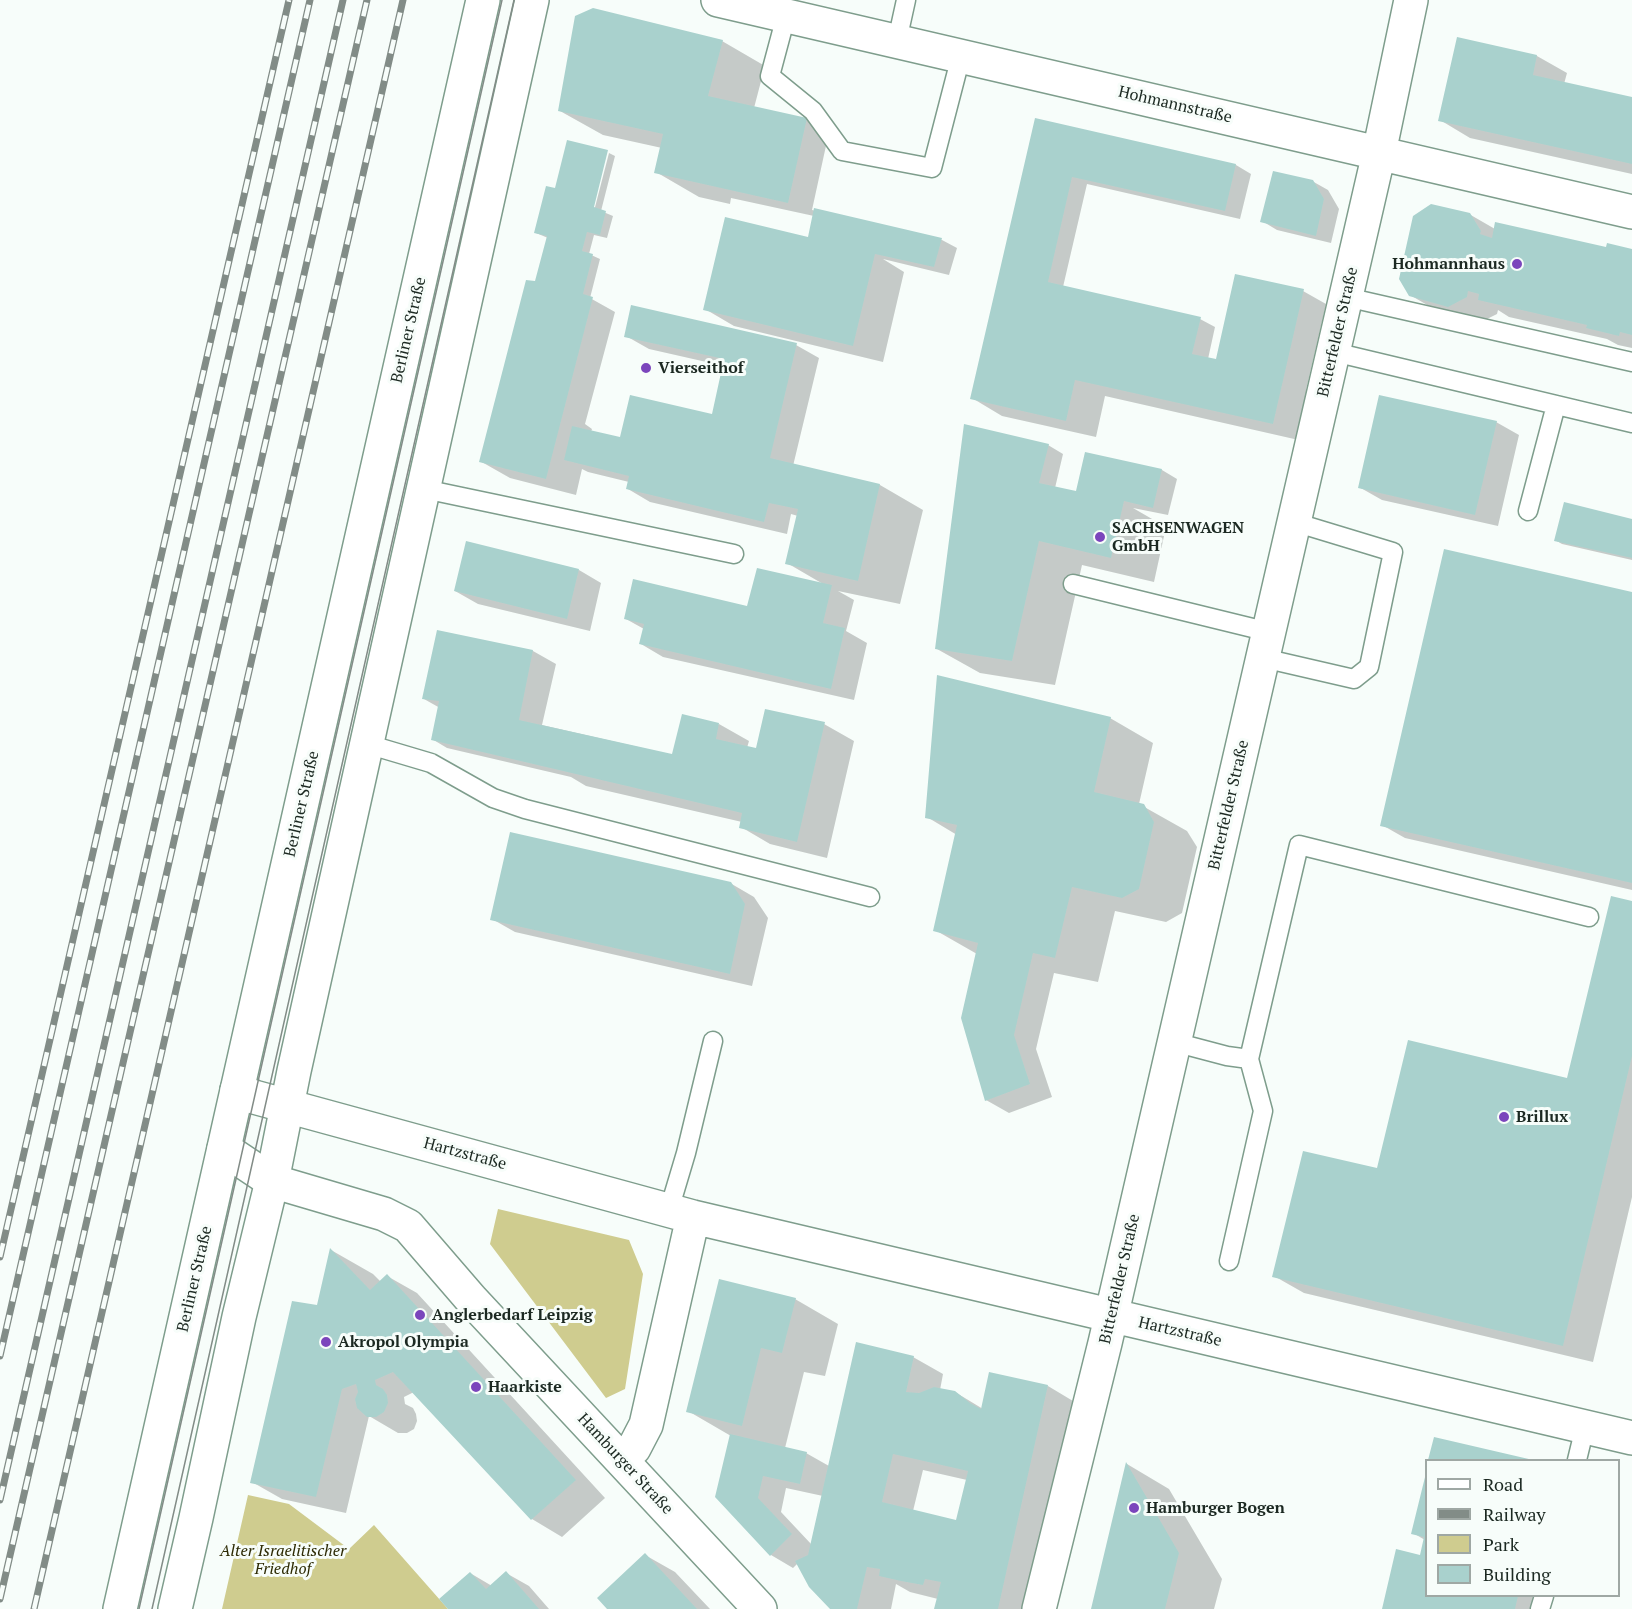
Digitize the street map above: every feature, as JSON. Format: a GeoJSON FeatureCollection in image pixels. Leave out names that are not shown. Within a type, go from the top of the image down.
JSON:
{"type":"FeatureCollection","features":[{"type":"Feature","properties":{"kind":"street","name":"Berliner Straße"},"geometry":{"type":"LineString","coordinates":[[120,1609],[483,0]]}},
{"type":"Feature","properties":{"kind":"street"},"geometry":{"type":"LineString","coordinates":[[175,1609],[272,1182],[287,1105],[532,0]]}},
{"type":"Feature","properties":{"kind":"street","name":"Hohmannstraße"},"geometry":{"type":"LineString","coordinates":[[718,0],[1632,212]]}},
{"type":"Feature","properties":{"kind":"street","name":"Bitterfelder Straße"},"geometry":{"type":"LineString","coordinates":[[1039,1609],[1111,1316],[1334,352],[1411,0]]}},
{"type":"Feature","properties":{"kind":"street","name":"Hartzstraße"},"geometry":{"type":"LineString","coordinates":[[237,1090],[254,1097],[681,1213],[1632,1438]]}},
{"type":"Feature","properties":{"kind":"street","name":"Hamburger Straße"},"geometry":{"type":"LineString","coordinates":[[224,1149],[272,1182],[384,1214],[408,1226],[471,1299],[760,1609]]}},
{"type":"Feature","properties":{"kind":"street"},"geometry":{"type":"LineString","coordinates":[[622,1460],[634,1448],[646,1425],[681,1213]]}},
{"type":"Feature","properties":{"kind":"lane"},"geometry":{"type":"LineString","coordinates":[[897,41],[906,0]]}},
{"type":"Feature","properties":{"kind":"lane"},"geometry":{"type":"LineString","coordinates":[[786,16],[770,76],[813,111],[842,151],[932,168],[961,56]]}},
{"type":"Feature","properties":{"kind":"lane"},"geometry":{"type":"LineString","coordinates":[[1346,297],[1632,362]]}},
{"type":"Feature","properties":{"kind":"lane"},"geometry":{"type":"LineString","coordinates":[[1334,352],[1632,423]]}},
{"type":"Feature","properties":{"kind":"lane"},"geometry":{"type":"LineString","coordinates":[[1528,511],[1556,405]]}},
{"type":"Feature","properties":{"kind":"lane"},"geometry":{"type":"LineString","coordinates":[[424,489],[734,555]]}},
{"type":"Feature","properties":{"kind":"lane"},"geometry":{"type":"LineString","coordinates":[[1073,584],[1266,645],[1354,679],[1370,667],[1393,552],[1294,522]]}},
{"type":"Feature","properties":{"kind":"lane"},"geometry":{"type":"LineString","coordinates":[[367,744],[431,763],[493,798],[525,809],[870,897]]}},
{"type":"Feature","properties":{"kind":"lane"},"geometry":{"type":"LineString","coordinates":[[1229,1261],[1263,1111],[1249,1059],[1299,845],[1588,917]]}},
{"type":"Feature","properties":{"kind":"lane"},"geometry":{"type":"LineString","coordinates":[[681,1213],[686,1153],[713,1041]]}},
{"type":"Feature","properties":{"kind":"lane"},"geometry":{"type":"LineString","coordinates":[[1174,1042],[1227,1056],[1249,1059]]}},
{"type":"Feature","properties":{"kind":"lane"},"geometry":{"type":"LineString","coordinates":[[1577,1459],[1585,1427]]}},
{"type":"Feature","properties":{"kind":"green space"},"geometry":{"type":"Polygon","coordinates":[[[498,1209],[629,1240],[643,1274],[625,1389],[606,1398],[490,1244],[498,1209]]]}},
{"type":"Feature","properties":{"kind":"green space","name":"Alter Israelitischer Friedhof"},"geometry":{"type":"Polygon","coordinates":[[[248,1495],[289,1504],[349,1549],[374,1525],[448,1609],[222,1609],[248,1495]]]}},
{"type":"Feature","properties":{"kind":"building"},"geometry":{"type":"Polygon","coordinates":[[[593,8],[723,40],[708,96],[807,118],[788,203],[654,173],[663,134],[558,111],[575,16],[593,8]]]}},
{"type":"Feature","properties":{"kind":"building"},"geometry":{"type":"Polygon","coordinates":[[[1457,37],[1537,55],[1533,75],[1632,97],[1632,164],[1438,121],[1457,37]]]}},
{"type":"Feature","properties":{"kind":"building"},"geometry":{"type":"Polygon","coordinates":[[[1035,118],[1236,164],[1225,211],[1072,177],[1048,282],[1201,317],[1192,354],[1216,359],[1235,274],[1304,289],[1273,424],[1075,380],[1066,421],[970,399],[1035,118]]]}},
{"type":"Feature","properties":{"kind":"building"},"geometry":{"type":"Polygon","coordinates":[[[567,140],[608,150],[594,207],[606,211],[600,235],[587,232],[582,251],[593,254],[583,294],[593,297],[546,479],[479,462],[526,280],[535,281],[547,236],[534,233],[546,186],[555,188],[567,140]]]}},
{"type":"Feature","properties":{"kind":"building"},"geometry":{"type":"Polygon","coordinates":[[[1273,171],[1313,180],[1324,199],[1316,236],[1260,222],[1273,171]]]}},
{"type":"Feature","properties":{"kind":"building","name":"Hohmannhaus"},"geometry":{"type":"Polygon","coordinates":[[[1431,204],[1470,213],[1481,231],[1480,234],[1492,238],[1495,222],[1606,247],[1607,243],[1632,249],[1632,335],[1620,332],[1619,336],[1586,328],[1587,325],[1478,300],[1479,294],[1468,291],[1467,297],[1448,307],[1409,296],[1399,279],[1413,216],[1431,204]]]}},
{"type":"Feature","properties":{"kind":"building"},"geometry":{"type":"Polygon","coordinates":[[[814,208],[942,238],[934,267],[875,254],[853,346],[703,310],[725,217],[808,237],[814,208]]]}},
{"type":"Feature","properties":{"kind":"building"},"geometry":{"type":"Polygon","coordinates":[[[631,305],[797,343],[770,458],[880,484],[858,581],[785,564],[798,509],[769,503],[764,522],[626,489],[629,476],[564,460],[572,426],[620,437],[630,395],[712,414],[724,359],[624,337],[631,305]]]}},
{"type":"Feature","properties":{"kind":"building"},"geometry":{"type":"Polygon","coordinates":[[[1379,395],[1497,421],[1475,515],[1358,488],[1379,395]]]}},
{"type":"Feature","properties":{"kind":"building"},"geometry":{"type":"Polygon","coordinates":[[[964,424],[1049,444],[1039,483],[1076,491],[1085,452],[1162,469],[1153,508],[1124,501],[1111,558],[1039,541],[1012,661],[935,649],[964,424]]]}},
{"type":"Feature","properties":{"kind":"building"},"geometry":{"type":"Polygon","coordinates":[[[1564,502],[1632,519],[1632,558],[1554,541],[1564,502]]]}},
{"type":"Feature","properties":{"kind":"building"},"geometry":{"type":"Polygon","coordinates":[[[466,541],[579,569],[567,619],[454,591],[466,541]]]}},
{"type":"Feature","properties":{"kind":"building"},"geometry":{"type":"Polygon","coordinates":[[[1444,549],[1632,592],[1632,883],[1380,826],[1444,549]]]}},
{"type":"Feature","properties":{"kind":"building"},"geometry":{"type":"Polygon","coordinates":[[[757,568],[832,585],[823,623],[845,628],[831,689],[639,644],[644,624],[624,619],[633,579],[747,606],[757,568]]]}},
{"type":"Feature","properties":{"kind":"building"},"geometry":{"type":"Polygon","coordinates":[[[437,630],[533,650],[519,720],[672,754],[682,714],[719,723],[716,739],[756,748],[765,709],[825,722],[797,842],[739,828],[742,813],[431,740],[439,701],[422,699],[437,630]]]}},
{"type":"Feature","properties":{"kind":"building"},"geometry":{"type":"Polygon","coordinates":[[[937,675],[1111,717],[1094,792],[1144,804],[1154,822],[1139,889],[1122,898],[1072,887],[1055,958],[1033,953],[1014,1035],[1030,1084],[985,1101],[961,1018],[978,943],[933,931],[957,825],[925,818],[937,675]]]}},
{"type":"Feature","properties":{"kind":"building"},"geometry":{"type":"Polygon","coordinates":[[[510,832],[731,882],[745,904],[730,974],[490,920],[510,832]]]}},
{"type":"Feature","properties":{"kind":"building","name":"Brillux"},"geometry":{"type":"Polygon","coordinates":[[[1611,896],[1632,901],[1632,1056],[1563,1346],[1272,1277],[1303,1151],[1377,1168],[1408,1040],[1567,1078],[1611,896]]]}},
{"type":"Feature","properties":{"kind":"building"},"geometry":{"type":"Polygon","coordinates":[[[330,1248],[370,1290],[387,1274],[576,1480],[531,1520],[393,1372],[375,1380],[376,1385],[387,1395],[388,1403],[384,1412],[376,1417],[367,1417],[357,1408],[356,1384],[342,1389],[316,1497],[250,1483],[292,1301],[317,1305],[330,1248]]]}},
{"type":"Feature","properties":{"kind":"building"},"geometry":{"type":"Polygon","coordinates":[[[719,1279],[796,1298],[782,1353],[761,1348],[742,1426],[686,1412],[719,1279]]]}},
{"type":"Feature","properties":{"kind":"building"},"geometry":{"type":"Polygon","coordinates":[[[856,1342],[914,1356],[906,1392],[919,1393],[934,1387],[955,1391],[981,1409],[989,1372],[1048,1385],[998,1609],[934,1609],[941,1582],[925,1579],[923,1585],[901,1581],[879,1576],[880,1569],[867,1567],[857,1609],[830,1609],[809,1587],[795,1561],[808,1555],[856,1342]],[[893,1454],[882,1502],[956,1520],[968,1471],[893,1454]]]}},
{"type":"Feature","properties":{"kind":"building"},"geometry":{"type":"Polygon","coordinates":[[[730,1434],[807,1452],[800,1484],[763,1476],[758,1498],[792,1534],[770,1556],[715,1497],[730,1434]]]}},
{"type":"Feature","properties":{"kind":"building"},"geometry":{"type":"Polygon","coordinates":[[[1434,1437],[1529,1459],[1428,1459],[1434,1437]]]}},
{"type":"Feature","properties":{"kind":"building","name":"Hamburger Bogen"},"geometry":{"type":"Polygon","coordinates":[[[1126,1462],[1179,1553],[1165,1609],[1091,1609],[1126,1462]]]}},
{"type":"Feature","properties":{"kind":"building"},"geometry":{"type":"Polygon","coordinates":[[[1425,1477],[1425,1597],[1518,1597],[1515,1609],[1382,1609],[1396,1549],[1420,1555],[1424,1537],[1411,1534],[1425,1477]]]}},
{"type":"Feature","properties":{"kind":"building"},"geometry":{"type":"Polygon","coordinates":[[[645,1553],[697,1609],[607,1609],[597,1598],[645,1553]]]}},
{"type":"Feature","properties":{"kind":"building"},"geometry":{"type":"Polygon","coordinates":[[[506,1571],[539,1609],[448,1609],[439,1599],[470,1572],[486,1589],[506,1571]]]}},
{"type":"Feature","properties":{"kind":"tram line"},"geometry":{"type":"LineString","coordinates":[[139,1609],[502,0]]}},
{"type":"Feature","properties":{"kind":"tram line"},"geometry":{"type":"LineString","coordinates":[[152,1609],[514,0]]}},
{"type":"Feature","properties":{"kind":"railway"},"geometry":{"type":"LineString","coordinates":[[0,1257],[289,0]]}},
{"type":"Feature","properties":{"kind":"railway"},"geometry":{"type":"LineString","coordinates":[[0,1356],[310,0]]}},
{"type":"Feature","properties":{"kind":"railway"},"geometry":{"type":"LineString","coordinates":[[0,1500],[343,0]]}},
{"type":"Feature","properties":{"kind":"railway"},"geometry":{"type":"LineString","coordinates":[[0,1599],[367,0]]}},
{"type":"Feature","properties":{"kind":"railway"},"geometry":{"type":"LineString","coordinates":[[34,1609],[403,0]]}},
{"type":"Feature","properties":{"kind":"place","name":"Hohmannhaus"},"geometry":{"type":"Point","coordinates":[1517,264]}},
{"type":"Feature","properties":{"kind":"place","name":"Vierseithof"},"geometry":{"type":"Point","coordinates":[646,368]}},
{"type":"Feature","properties":{"kind":"place","name":"SACHSENWAGEN GmbH"},"geometry":{"type":"Point","coordinates":[1100,537]}},
{"type":"Feature","properties":{"kind":"place","name":"Brillux"},"geometry":{"type":"Point","coordinates":[1504,1117]}},
{"type":"Feature","properties":{"kind":"place","name":"Anglerbedarf Leipzig"},"geometry":{"type":"Point","coordinates":[420,1315]}},
{"type":"Feature","properties":{"kind":"place","name":"Akropol Olympia"},"geometry":{"type":"Point","coordinates":[326,1342]}},
{"type":"Feature","properties":{"kind":"place","name":"Haarkiste"},"geometry":{"type":"Point","coordinates":[476,1387]}},
{"type":"Feature","properties":{"kind":"place","name":"Hamburger Bogen"},"geometry":{"type":"Point","coordinates":[1134,1508]}}]}
